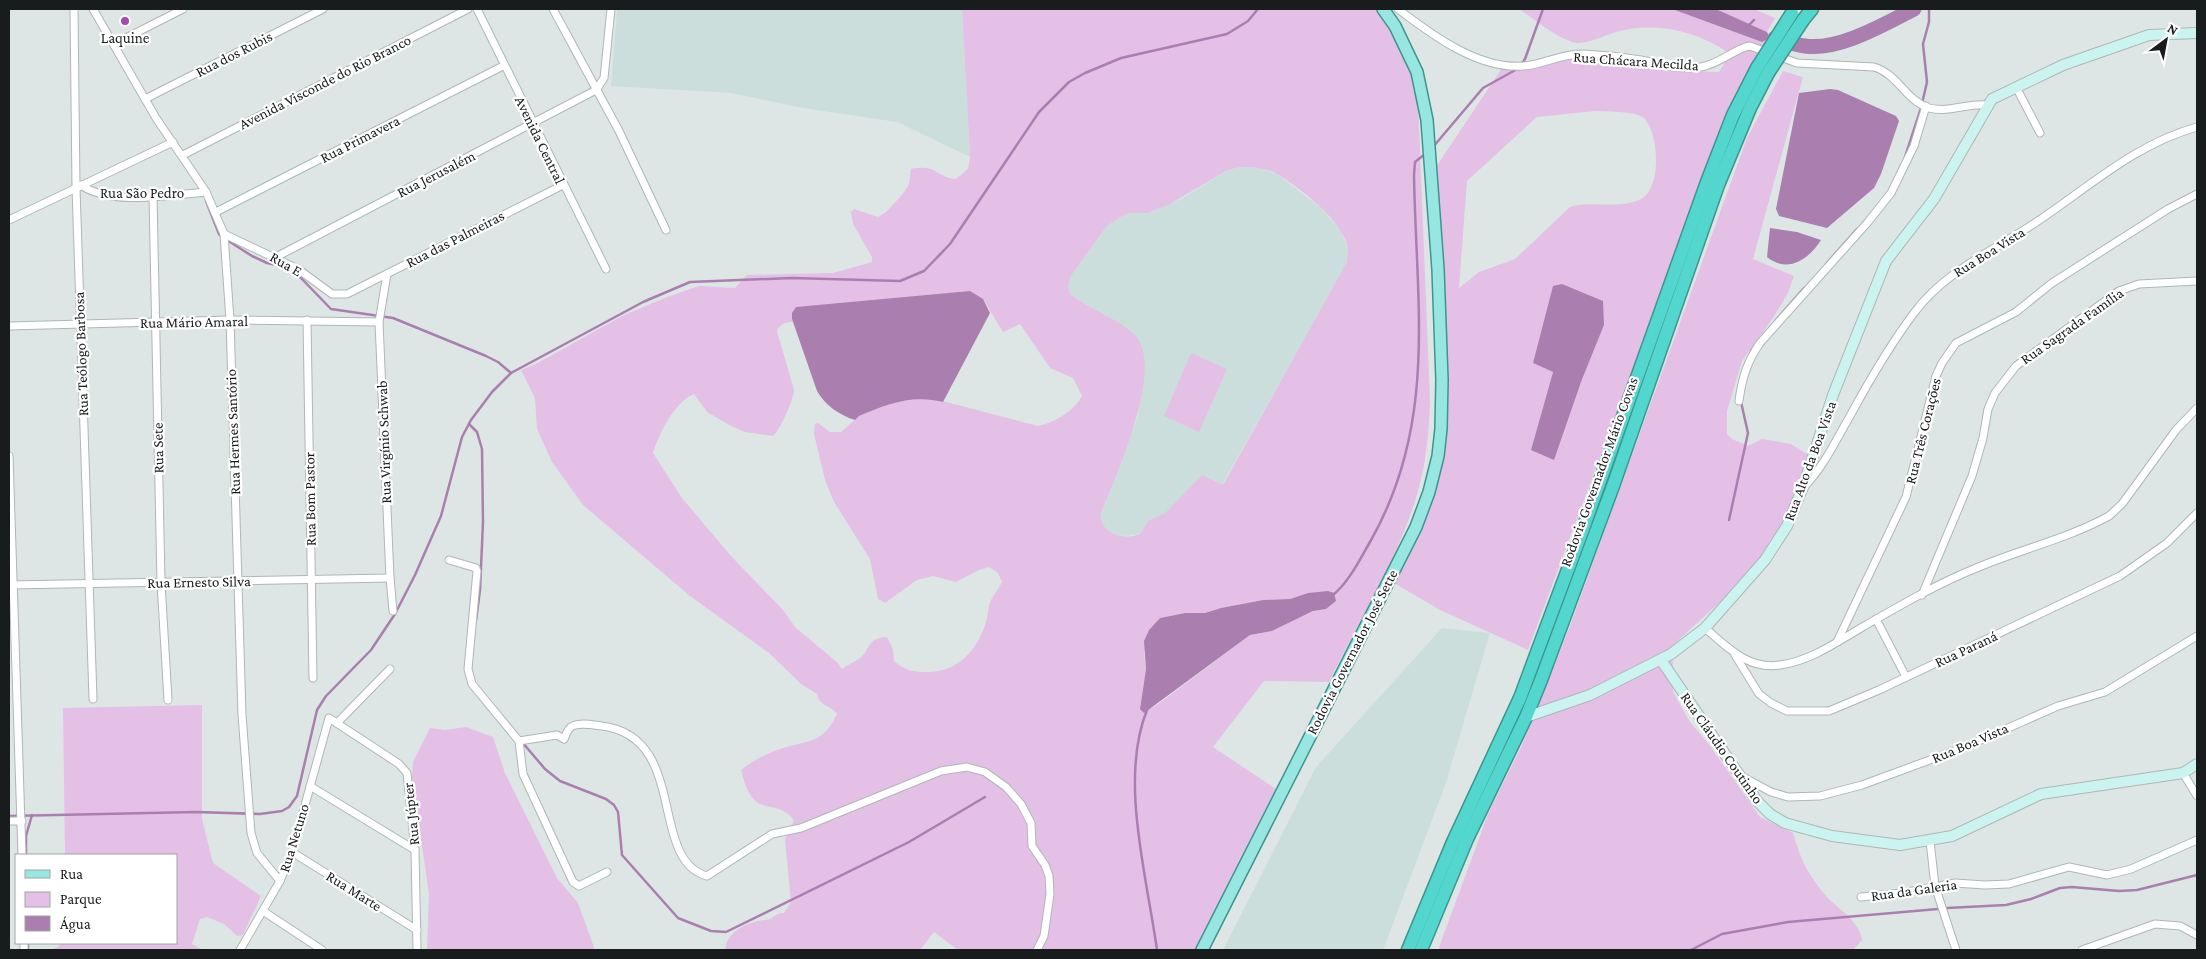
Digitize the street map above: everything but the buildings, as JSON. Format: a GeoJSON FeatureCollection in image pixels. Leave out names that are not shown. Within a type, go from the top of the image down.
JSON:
{"type":"FeatureCollection","features":[{"type":"Feature","properties":{"kind":"highway","name":"Rodovia Governador Mário Covas"},"geometry":{"type":"LineString","coordinates":[[1408,950],[1453,842],[1520,698],[1584,528],[1707,182],[1733,116],[1797,14],[1812,9]]}},
{"type":"Feature","properties":{"kind":"highway","name":"Rodovia Governador Mário Covas"},"geometry":{"type":"LineString","coordinates":[[1421,950],[1467,839],[1526,718],[1613,486],[1718,185],[1750,108],[1762,70]]}},
{"type":"Feature","properties":{"kind":"main road","name":"Rodovia Governador José Sette"},"geometry":{"type":"LineString","coordinates":[[1202,950],[1416,526],[1429,492],[1438,456],[1442,380],[1438,269],[1426,120],[1412,60],[1395,26],[1383,9]]}},
{"type":"Feature","properties":{"kind":"street","name":"Rua Teólogo Barbosa"},"geometry":{"type":"LineString","coordinates":[[74,9],[80,324],[91,584],[93,698]]}},
{"type":"Feature","properties":{"kind":"street","name":"Rua Hermes Santório"},"geometry":{"type":"LineString","coordinates":[[93,9],[145,99],[206,192],[224,234],[230,320],[242,715],[250,833],[257,852],[280,881]]}},
{"type":"Feature","properties":{"kind":"street"},"geometry":{"type":"LineString","coordinates":[[114,44],[183,9]]}},
{"type":"Feature","properties":{"kind":"street","name":"Rua dos Rubis"},"geometry":{"type":"LineString","coordinates":[[145,99],[323,9]]}},
{"type":"Feature","properties":{"kind":"street","name":"Avenida Visconde do Rio Branco"},"geometry":{"type":"LineString","coordinates":[[182,155],[468,9]]}},
{"type":"Feature","properties":{"kind":"street","name":"Avenida Central"},"geometry":{"type":"LineString","coordinates":[[477,9],[503,66],[606,269]]}},
{"type":"Feature","properties":{"kind":"street"},"geometry":{"type":"LineString","coordinates":[[553,9],[619,131],[666,230]]}},
{"type":"Feature","properties":{"kind":"street"},"geometry":{"type":"LineString","coordinates":[[596,90],[604,78],[611,9]]}},
{"type":"Feature","properties":{"kind":"street","name":"Rua Chácara Mecilda"},"geometry":{"type":"LineString","coordinates":[[1398,9],[1458,49],[1502,64],[1524,66],[1564,56],[1582,54],[1639,60],[1671,66],[1701,67],[1714,64],[1750,46],[1797,63],[1882,69],[1926,106]]}},
{"type":"Feature","properties":{"kind":"street"},"geometry":{"type":"LineString","coordinates":[[1739,400],[1742,375],[1748,361],[1760,343],[1868,222],[1891,193],[1914,146],[1926,106],[1948,109],[1968,105],[1987,105],[1998,95],[2063,65],[2148,35],[2197,33]]}},
{"type":"Feature","properties":{"kind":"street","name":"Rua Primavera"},"geometry":{"type":"LineString","coordinates":[[216,212],[503,66]]}},
{"type":"Feature","properties":{"kind":"street"},"geometry":{"type":"LineString","coordinates":[[2016,87],[2040,133]]}},
{"type":"Feature","properties":{"kind":"street","name":"Rua Jerusalém"},"geometry":{"type":"LineString","coordinates":[[276,257],[596,90]]}},
{"type":"Feature","properties":{"kind":"street","name":"Rua Alto da Boa Vista"},"geometry":{"type":"LineString","coordinates":[[1526,718],[1590,695],[1661,660],[1705,628],[1765,560],[1787,526],[1804,487],[1833,395],[1886,261],[1934,199],[1972,135],[1987,105]]}},
{"type":"Feature","properties":{"kind":"street","name":"Rua Boa Vista"},"geometry":{"type":"LineString","coordinates":[[1804,487],[1819,471],[1875,371],[1915,312],[1940,285],[1965,264],[2024,230],[2146,146],[2175,133],[2197,127]]}},
{"type":"Feature","properties":{"kind":"street"},"geometry":{"type":"LineString","coordinates":[[9,220],[173,142]]}},
{"type":"Feature","properties":{"kind":"street","name":"Rua das Palmeiras"},"geometry":{"type":"LineString","coordinates":[[347,294],[562,184]]}},
{"type":"Feature","properties":{"kind":"street","name":"Rua São Pedro"},"geometry":{"type":"LineString","coordinates":[[78,187],[100,195],[153,196],[206,192]]}},
{"type":"Feature","properties":{"kind":"street","name":"Rua Três Corações"},"geometry":{"type":"LineString","coordinates":[[1837,642],[1906,496],[1936,376],[1956,343],[2016,312],[2068,273],[2168,209],[2197,194]]}},
{"type":"Feature","properties":{"kind":"street","name":"Rua Sete"},"geometry":{"type":"LineString","coordinates":[[153,196],[161,583],[168,700]]}},
{"type":"Feature","properties":{"kind":"street","name":"Rua E"},"geometry":{"type":"LineString","coordinates":[[224,234],[298,269],[332,294],[347,294]]}},
{"type":"Feature","properties":{"kind":"street","name":"Rua Virgínio Schwab"},"geometry":{"type":"LineString","coordinates":[[387,274],[379,322],[393,611]]}},
{"type":"Feature","properties":{"kind":"street","name":"Rua Sagrada Família"},"geometry":{"type":"LineString","coordinates":[[1922,595],[1972,476],[1983,438],[1988,409],[2004,379],[2016,366],[2119,292],[2139,284],[2197,281]]}},
{"type":"Feature","properties":{"kind":"street","name":"Rua Mário Amaral"},"geometry":{"type":"LineString","coordinates":[[9,326],[230,320],[379,322]]}},
{"type":"Feature","properties":{"kind":"street","name":"Rua Bom Pastor"},"geometry":{"type":"LineString","coordinates":[[307,320],[313,678]]}},
{"type":"Feature","properties":{"kind":"street"},"geometry":{"type":"LineString","coordinates":[[1705,628],[1735,654],[1765,666],[1780,665],[1819,652],[1876,619],[1974,569],[2109,516],[2122,504],[2176,430],[2197,408]]}},
{"type":"Feature","properties":{"kind":"street"},"geometry":{"type":"LineString","coordinates":[[9,456],[11,585],[22,854]]}},
{"type":"Feature","properties":{"kind":"street","name":"Rua Paraná"},"geometry":{"type":"LineString","coordinates":[[1735,654],[1759,694],[1770,703],[1787,711],[1829,710],[1906,677],[2120,576],[2167,543],[2197,513]]}},
{"type":"Feature","properties":{"kind":"street"},"geometry":{"type":"LineString","coordinates":[[449,560],[476,568],[477,571],[469,676],[472,684],[519,741],[523,774],[573,882],[579,886],[607,872]]}},
{"type":"Feature","properties":{"kind":"street","name":"Rua Ernesto Silva"},"geometry":{"type":"LineString","coordinates":[[11,585],[238,580],[311,581],[390,578]]}},
{"type":"Feature","properties":{"kind":"street"},"geometry":{"type":"LineString","coordinates":[[1876,619],[1906,677]]}},
{"type":"Feature","properties":{"kind":"street","name":"Rua Boa Vista"},"geometry":{"type":"LineString","coordinates":[[1734,771],[1754,785],[1788,797],[1820,796],[1862,785],[1965,747],[2058,706],[2105,692],[2197,636]]}},
{"type":"Feature","properties":{"kind":"street","name":"Rua Cláudio Coutinho"},"geometry":{"type":"LineString","coordinates":[[1661,660],[1734,771],[1757,801],[1770,814],[1785,823],[1832,836],[1886,845],[1930,841],[1971,828],[2041,794],[2183,773],[2197,764]]}},
{"type":"Feature","properties":{"kind":"street"},"geometry":{"type":"LineString","coordinates":[[337,723],[390,669]]}},
{"type":"Feature","properties":{"kind":"street","name":"Rua Netuno"},"geometry":{"type":"LineString","coordinates":[[240,950],[280,881],[292,852],[329,718]]}},
{"type":"Feature","properties":{"kind":"street","name":"Rua Júpter"},"geometry":{"type":"LineString","coordinates":[[329,718],[399,764],[407,773],[415,850],[417,950]]}},
{"type":"Feature","properties":{"kind":"street"},"geometry":{"type":"LineString","coordinates":[[519,741],[557,734],[564,739],[569,729],[577,725],[603,726],[624,732],[641,746],[661,779],[676,843],[683,860],[690,868],[707,876],[772,834],[801,828],[941,770],[967,767],[985,772],[1006,787],[1021,804],[1031,824],[1032,846],[1045,864],[1049,876],[1050,894],[1044,936],[1037,950]]}},
{"type":"Feature","properties":{"kind":"street"},"geometry":{"type":"LineString","coordinates":[[2183,773],[2197,796]]}},
{"type":"Feature","properties":{"kind":"street"},"geometry":{"type":"LineString","coordinates":[[310,786],[415,850]]}},
{"type":"Feature","properties":{"kind":"street"},"geometry":{"type":"LineString","coordinates":[[9,821],[22,821]]}},
{"type":"Feature","properties":{"kind":"street","name":"Rua da Galeria"},"geometry":{"type":"LineString","coordinates":[[1861,897],[1902,893],[1961,882],[2003,885],[2069,867],[2107,875],[2131,869],[2197,840]]}},
{"type":"Feature","properties":{"kind":"street"},"geometry":{"type":"LineString","coordinates":[[1930,841],[1935,886],[1956,950]]}},
{"type":"Feature","properties":{"kind":"street","name":"Rua Marte"},"geometry":{"type":"LineString","coordinates":[[292,852],[417,930]]}},
{"type":"Feature","properties":{"kind":"street"},"geometry":{"type":"LineString","coordinates":[[263,911],[322,950]]}},
{"type":"Feature","properties":{"kind":"street"},"geometry":{"type":"LineString","coordinates":[[2082,950],[2155,924],[2176,925],[2197,935]]}},
{"type":"Feature","properties":{"kind":"shaded area"},"geometry":{"type":"Polygon","coordinates":[[[617,9],[962,9],[970,157],[897,122],[803,108],[731,93],[611,86],[617,9]]]}},
{"type":"Feature","properties":{"kind":"shaded area"},"geometry":{"type":"Polygon","coordinates":[[[1239,167],[1259,168],[1277,174],[1321,208],[1341,231],[1348,250],[1348,262],[1222,485],[1202,476],[1165,513],[1148,521],[1140,534],[1123,536],[1114,534],[1106,529],[1100,520],[1101,513],[1138,416],[1142,384],[1123,326],[1079,301],[1070,294],[1067,285],[1071,276],[1106,227],[1117,219],[1129,213],[1148,213],[1181,199],[1226,171],[1239,167]]]}},
{"type":"Feature","properties":{"kind":"shaded area"},"geometry":{"type":"Polygon","coordinates":[[[1442,628],[1490,633],[1446,783],[1383,950],[1223,950],[1316,767],[1442,628]]]}},
{"type":"Feature","properties":{"kind":"green space"},"geometry":{"type":"Polygon","coordinates":[[[962,9],[1383,9],[1410,66],[1418,100],[1430,400],[1426,449],[1416,498],[1388,568],[1329,682],[1264,681],[1213,747],[1276,789],[1197,950],[958,950],[934,932],[920,950],[725,950],[732,934],[741,927],[784,913],[791,902],[785,840],[794,820],[779,809],[758,803],[746,787],[741,770],[755,760],[772,752],[808,742],[821,736],[832,724],[837,714],[823,704],[817,694],[801,684],[769,653],[690,596],[583,505],[552,462],[537,429],[535,398],[521,370],[536,364],[622,316],[699,286],[735,288],[747,275],[833,273],[872,262],[872,257],[853,224],[851,212],[854,209],[878,217],[886,212],[902,195],[909,184],[911,169],[932,169],[944,176],[956,179],[968,169],[970,157],[962,9]],[[1239,167],[1226,171],[1170,204],[1148,213],[1129,213],[1117,219],[1106,227],[1071,276],[1068,285],[1070,294],[1111,318],[1135,335],[1143,350],[1145,371],[1142,396],[1126,449],[1101,513],[1101,520],[1104,526],[1120,536],[1140,534],[1148,521],[1165,513],[1202,475],[1223,485],[1347,262],[1348,250],[1339,228],[1309,197],[1287,180],[1269,170],[1239,167]],[[983,299],[796,307],[792,319],[793,322],[783,324],[777,331],[794,390],[786,414],[773,436],[745,432],[731,426],[707,412],[694,394],[680,404],[668,419],[653,453],[682,498],[731,556],[783,610],[796,628],[838,663],[842,669],[863,656],[872,642],[887,637],[893,649],[894,661],[901,667],[921,672],[947,669],[955,665],[970,652],[981,635],[990,602],[1002,582],[998,573],[989,567],[956,582],[933,576],[917,580],[885,603],[878,599],[870,559],[834,502],[825,480],[814,434],[815,424],[818,423],[830,432],[841,432],[859,416],[878,407],[902,401],[931,398],[1038,426],[1063,416],[1074,407],[1082,396],[1073,378],[1050,368],[1020,324],[1003,332],[983,299]],[[1308,593],[1290,599],[1263,600],[1205,613],[1185,613],[1160,618],[1144,652],[1146,669],[1140,709],[1154,707],[1250,635],[1272,631],[1313,611],[1326,609],[1336,601],[1308,593]]]}},
{"type":"Feature","properties":{"kind":"green space"},"geometry":{"type":"Polygon","coordinates":[[[1519,9],[1672,9],[1762,42],[1770,38],[1671,267],[1528,650],[1440,610],[1394,583],[1410,552],[1435,487],[1443,455],[1444,324],[1436,167],[1502,68],[1567,57],[1585,57],[1617,61],[1660,70],[1719,72],[1730,54],[1704,39],[1676,30],[1661,28],[1631,29],[1588,42],[1572,42],[1551,32],[1519,9]],[[1595,111],[1537,117],[1467,181],[1459,288],[1479,272],[1515,259],[1570,207],[1587,204],[1624,204],[1641,199],[1648,193],[1655,172],[1656,160],[1653,135],[1649,125],[1644,118],[1634,114],[1595,111]],[[1604,325],[1533,363],[1553,372],[1531,450],[1581,382],[1604,325]]]}},
{"type":"Feature","properties":{"kind":"green space"},"geometry":{"type":"Polygon","coordinates":[[[1716,9],[1754,9],[1775,18],[1767,32],[1716,9]]]}},
{"type":"Feature","properties":{"kind":"green space"},"geometry":{"type":"Polygon","coordinates":[[[1783,71],[1803,77],[1753,259],[1794,276],[1788,293],[1773,318],[1742,361],[1727,411],[1727,434],[1732,439],[1748,446],[1762,439],[1791,444],[1807,454],[1805,472],[1783,527],[1759,566],[1670,648],[1673,663],[1673,692],[1690,722],[1708,743],[1760,817],[1793,833],[1801,857],[1810,875],[1826,896],[1857,927],[1862,940],[1853,950],[1438,950],[1488,814],[1521,747],[1570,626],[1747,138],[1783,71]]]}},
{"type":"Feature","properties":{"kind":"green space"},"geometry":{"type":"Polygon","coordinates":[[[1191,353],[1227,369],[1199,432],[1164,416],[1191,353]]]}},
{"type":"Feature","properties":{"kind":"green space"},"geometry":{"type":"Polygon","coordinates":[[[202,705],[202,819],[213,863],[261,896],[243,935],[237,936],[224,924],[207,917],[200,919],[192,944],[203,950],[50,950],[61,944],[178,944],[178,854],[65,854],[63,708],[202,705]]]}},
{"type":"Feature","properties":{"kind":"green space"},"geometry":{"type":"Polygon","coordinates":[[[466,727],[493,737],[505,773],[557,878],[578,903],[595,950],[427,950],[429,894],[412,778],[413,762],[430,728],[445,730],[466,727]]]}},
{"type":"Feature","properties":{"kind":"water"},"geometry":{"type":"Polygon","coordinates":[[[1672,9],[1716,9],[1767,32],[1770,38],[1762,42],[1672,9]]]}},
{"type":"Feature","properties":{"kind":"water"},"geometry":{"type":"Polygon","coordinates":[[[1830,89],[1838,90],[1896,116],[1899,121],[1881,174],[1874,188],[1827,228],[1779,216],[1776,209],[1799,93],[1830,89]]]}},
{"type":"Feature","properties":{"kind":"water"},"geometry":{"type":"Polygon","coordinates":[[[1770,228],[1797,232],[1821,240],[1804,258],[1790,264],[1783,264],[1767,257],[1770,228]]]}},
{"type":"Feature","properties":{"kind":"water"},"geometry":{"type":"Polygon","coordinates":[[[1562,284],[1603,301],[1604,325],[1581,382],[1554,460],[1531,450],[1553,372],[1533,363],[1553,286],[1562,284]]]}},
{"type":"Feature","properties":{"kind":"water"},"geometry":{"type":"Polygon","coordinates":[[[970,291],[983,299],[990,313],[943,402],[921,399],[890,404],[859,416],[855,420],[833,409],[820,396],[792,319],[792,313],[796,307],[970,291]]]}},
{"type":"Feature","properties":{"kind":"water"},"geometry":{"type":"Polygon","coordinates":[[[1328,591],[1334,593],[1336,601],[1326,609],[1313,611],[1272,631],[1250,635],[1144,713],[1140,709],[1146,669],[1144,641],[1149,630],[1160,618],[1185,613],[1205,613],[1263,600],[1290,599],[1308,593],[1328,591]]]}},
{"type":"Feature","properties":{"kind":"waterway"},"geometry":{"type":"LineString","coordinates":[[9,816],[196,812],[260,814],[282,811],[289,807],[297,796],[317,710],[326,696],[371,650],[395,614],[415,575],[441,516],[462,437],[471,420],[492,392],[511,373],[643,302],[690,282],[792,278],[900,281],[924,271],[950,244],[1039,112],[1069,82],[1121,58],[1227,34],[1248,21],[1258,9]]}},
{"type":"Feature","properties":{"kind":"waterway"},"geometry":{"type":"LineString","coordinates":[[1433,147],[1483,88],[1519,68],[1525,59],[1543,9]]}},
{"type":"Feature","properties":{"kind":"waterway"},"geometry":{"type":"LineString","coordinates":[[1775,38],[1805,46],[1832,44],[1861,35],[1914,9]]}},
{"type":"Feature","properties":{"kind":"waterway"},"geometry":{"type":"LineString","coordinates":[[1905,157],[1921,108],[1927,82],[1923,44],[1929,22],[1929,9]]}},
{"type":"Feature","properties":{"kind":"waterway"},"geometry":{"type":"LineString","coordinates":[[1748,26],[1754,20]]}},
{"type":"Feature","properties":{"kind":"waterway"},"geometry":{"type":"LineString","coordinates":[[1333,595],[1349,577],[1370,542],[1391,497],[1406,453],[1414,408],[1418,362],[1419,316],[1414,175],[1415,162],[1425,154]]}},
{"type":"Feature","properties":{"kind":"waterway"},"geometry":{"type":"LineString","coordinates":[[206,201],[219,234],[222,237]]}},
{"type":"Feature","properties":{"kind":"waterway"},"geometry":{"type":"LineString","coordinates":[[1826,264],[1857,229]]}},
{"type":"Feature","properties":{"kind":"waterway"},"geometry":{"type":"LineString","coordinates":[[227,240],[252,256],[267,263],[281,266],[301,278],[331,309],[393,318],[486,356],[498,362],[511,373]]}},
{"type":"Feature","properties":{"kind":"waterway"},"geometry":{"type":"LineString","coordinates":[[1776,320],[1804,288]]}},
{"type":"Feature","properties":{"kind":"waterway"},"geometry":{"type":"LineString","coordinates":[[1751,351],[1758,341]]}},
{"type":"Feature","properties":{"kind":"waterway"},"geometry":{"type":"LineString","coordinates":[[1729,520],[1748,433],[1741,402]]}},
{"type":"Feature","properties":{"kind":"waterway"},"geometry":{"type":"LineString","coordinates":[[469,424],[477,432],[482,449],[483,522],[480,590],[476,620]]}},
{"type":"Feature","properties":{"kind":"waterway"},"geometry":{"type":"LineString","coordinates":[[1147,710],[1139,737],[1135,766],[1135,797],[1142,860],[1157,950]]}},
{"type":"Feature","properties":{"kind":"waterway"},"geometry":{"type":"LineString","coordinates":[[522,742],[545,769],[560,781],[606,799],[614,805],[618,812],[622,855],[678,918],[711,931],[726,932],[909,842],[985,797]]}},
{"type":"Feature","properties":{"kind":"waterway"},"geometry":{"type":"LineString","coordinates":[[26,854],[26,836],[32,815]]}},
{"type":"Feature","properties":{"kind":"waterway"},"geometry":{"type":"LineString","coordinates":[[1947,908],[2006,905],[2031,899],[2060,888],[2137,890],[2197,875]]}},
{"type":"Feature","properties":{"kind":"waterway"},"geometry":{"type":"LineString","coordinates":[[1691,950],[1722,934],[1788,922],[1938,909]]}},
{"type":"Feature","properties":{"kind":"waterway"},"geometry":{"type":"LineString","coordinates":[[28,944],[28,950]]}},
{"type":"Feature","properties":{"kind":"place","name":"Laquine"},"geometry":{"type":"Point","coordinates":[125,21]}}]}
